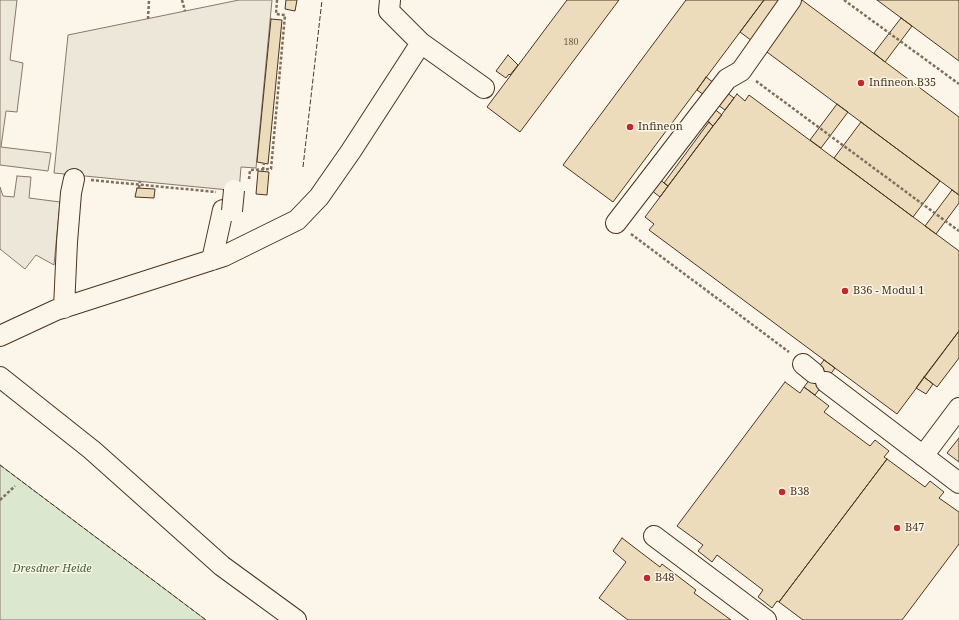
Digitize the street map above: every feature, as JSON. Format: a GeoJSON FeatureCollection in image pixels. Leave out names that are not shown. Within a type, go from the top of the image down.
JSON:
{"type":"FeatureCollection","features":[{"type":"Feature","properties":{"kind":"lane"},"geometry":{"type":"LineString","coordinates":[[390,0],[389,11],[421,43],[484,88]]}},
{"type":"Feature","properties":{"kind":"lane"},"geometry":{"type":"LineString","coordinates":[[616,223],[727,79],[741,70],[791,0]]}},
{"type":"Feature","properties":{"kind":"lane"},"geometry":{"type":"LineString","coordinates":[[0,336],[56,310],[218,258],[297,220],[319,197],[351,151],[421,43]]}},
{"type":"Feature","properties":{"kind":"lane"},"geometry":{"type":"LineString","coordinates":[[64,308],[68,259],[72,244],[74,177]]}},
{"type":"Feature","properties":{"kind":"lane"},"geometry":{"type":"LineString","coordinates":[[218,258],[231,196]]}},
{"type":"Feature","properties":{"kind":"lane"},"geometry":{"type":"LineString","coordinates":[[814,373],[959,483]]}},
{"type":"Feature","properties":{"kind":"lane"},"geometry":{"type":"LineString","coordinates":[[0,377],[92,450],[222,566],[296,620]]}},
{"type":"Feature","properties":{"kind":"lane"},"geometry":{"type":"LineString","coordinates":[[923,456],[959,408]]}},
{"type":"Feature","properties":{"kind":"lane"},"geometry":{"type":"LineString","coordinates":[[654,536],[766,620]]}},
{"type":"Feature","properties":{"kind":"path"},"geometry":{"type":"LineString","coordinates":[[148,19],[149,0]]}},
{"type":"Feature","properties":{"kind":"path"},"geometry":{"type":"LineString","coordinates":[[182,0],[185,11]]}},
{"type":"Feature","properties":{"kind":"path"},"geometry":{"type":"LineString","coordinates":[[74,177],[231,196],[250,170],[271,169],[285,15],[276,14],[276,0]]}},
{"type":"Feature","properties":{"kind":"path"},"geometry":{"type":"LineString","coordinates":[[844,0],[959,84]]}},
{"type":"Feature","properties":{"kind":"path"},"geometry":{"type":"LineString","coordinates":[[741,70],[959,231]]}},
{"type":"Feature","properties":{"kind":"path"},"geometry":{"type":"LineString","coordinates":[[263,170],[264,163]]}},
{"type":"Feature","properties":{"kind":"path"},"geometry":{"type":"LineString","coordinates":[[139,188],[140,181]]}},
{"type":"Feature","properties":{"kind":"path"},"geometry":{"type":"LineString","coordinates":[[616,223],[814,373]]}},
{"type":"Feature","properties":{"kind":"path"},"geometry":{"type":"LineString","coordinates":[[0,500],[15,486]]}},
{"type":"Feature","properties":{"kind":"green space","name":"Dresdner Heide"},"geometry":{"type":"Polygon","coordinates":[[[0,465],[206,620],[0,620],[0,465]]]}},
{"type":"Feature","properties":{"kind":"shaded area"},"geometry":{"type":"Polygon","coordinates":[[[0,0],[17,0],[10,60],[23,63],[17,112],[6,111],[1,147],[51,153],[48,171],[0,165],[0,0]]]}},
{"type":"Feature","properties":{"kind":"shaded area"},"geometry":{"type":"Polygon","coordinates":[[[239,0],[272,0],[256,168],[241,167],[239,191],[54,173],[68,35],[239,0]]]}},
{"type":"Feature","properties":{"kind":"shaded area"},"geometry":{"type":"Polygon","coordinates":[[[17,176],[31,177],[29,198],[60,202],[54,265],[36,255],[25,269],[0,249],[0,187],[3,196],[14,197],[17,176]]]}},
{"type":"Feature","properties":{"kind":"building"},"geometry":{"type":"Polygon","coordinates":[[[286,0],[297,0],[295,11],[285,9],[286,0]]]}},
{"type":"Feature","properties":{"kind":"building"},"geometry":{"type":"Polygon","coordinates":[[[567,0],[619,0],[520,132],[487,107],[567,0]]]}},
{"type":"Feature","properties":{"kind":"building","name":"Infineon"},"geometry":{"type":"Polygon","coordinates":[[[686,0],[764,0],[613,202],[563,165],[686,0]]]}},
{"type":"Feature","properties":{"kind":"building","name":"Infineon B35"},"geometry":{"type":"Polygon","coordinates":[[[764,0],[802,0],[959,117],[959,195],[740,32],[764,0]]]}},
{"type":"Feature","properties":{"kind":"building"},"geometry":{"type":"Polygon","coordinates":[[[877,0],[959,0],[959,61],[912,26],[877,0]]]}},
{"type":"Feature","properties":{"kind":"building"},"geometry":{"type":"Polygon","coordinates":[[[901,18],[912,26],[885,62],[874,53],[901,18]]]}},
{"type":"Feature","properties":{"kind":"building"},"geometry":{"type":"Polygon","coordinates":[[[271,19],[282,20],[268,164],[257,162],[271,19]]]}},
{"type":"Feature","properties":{"kind":"building"},"geometry":{"type":"Polygon","coordinates":[[[508,55],[518,65],[506,78],[496,71],[508,55]]]}},
{"type":"Feature","properties":{"kind":"building"},"geometry":{"type":"Polygon","coordinates":[[[706,77],[734,98],[725,110],[697,90],[706,77]]]}},
{"type":"Feature","properties":{"kind":"building","name":"B36 - Modul 1"},"geometry":{"type":"Polygon","coordinates":[[[737,94],[745,101],[749,95],[959,251],[959,331],[897,414],[649,230],[654,224],[645,217],[737,94]]]}},
{"type":"Feature","properties":{"kind":"building"},"geometry":{"type":"Polygon","coordinates":[[[837,104],[848,112],[821,148],[810,140],[837,104]]]}},
{"type":"Feature","properties":{"kind":"building"},"geometry":{"type":"Polygon","coordinates":[[[713,108],[722,115],[713,126],[705,119],[713,108]]]}},
{"type":"Feature","properties":{"kind":"building"},"geometry":{"type":"Polygon","coordinates":[[[709,122],[713,126],[668,186],[664,183],[709,122]]]}},
{"type":"Feature","properties":{"kind":"building"},"geometry":{"type":"Polygon","coordinates":[[[861,122],[940,181],[913,217],[834,158],[861,122]]]}},
{"type":"Feature","properties":{"kind":"building"},"geometry":{"type":"Polygon","coordinates":[[[258,171],[269,172],[267,195],[256,194],[258,171]]]}},
{"type":"Feature","properties":{"kind":"building"},"geometry":{"type":"Polygon","coordinates":[[[659,179],[668,186],[660,197],[651,190],[659,179]]]}},
{"type":"Feature","properties":{"kind":"building"},"geometry":{"type":"Polygon","coordinates":[[[137,188],[155,189],[154,198],[135,197],[137,188]]]}},
{"type":"Feature","properties":{"kind":"building"},"geometry":{"type":"Polygon","coordinates":[[[952,190],[959,195],[959,203],[936,234],[925,226],[952,190]]]}},
{"type":"Feature","properties":{"kind":"building"},"geometry":{"type":"Polygon","coordinates":[[[959,331],[959,358],[937,387],[924,377],[959,331]]]}},
{"type":"Feature","properties":{"kind":"building"},"geometry":{"type":"Polygon","coordinates":[[[824,360],[835,368],[815,395],[804,387],[824,360]]]}},
{"type":"Feature","properties":{"kind":"building"},"geometry":{"type":"Polygon","coordinates":[[[924,377],[933,384],[926,394],[916,388],[924,377]]]}},
{"type":"Feature","properties":{"kind":"building","name":"B38"},"geometry":{"type":"Polygon","coordinates":[[[785,382],[800,393],[804,387],[829,406],[824,412],[870,446],[875,440],[889,451],[884,457],[887,459],[779,602],[777,601],[772,608],[758,597],[763,590],[717,555],[712,562],[698,551],[703,545],[677,526],[785,382]]]}},
{"type":"Feature","properties":{"kind":"building"},"geometry":{"type":"Polygon","coordinates":[[[959,438],[959,462],[947,453],[959,438]]]}},
{"type":"Feature","properties":{"kind":"building","name":"B47"},"geometry":{"type":"Polygon","coordinates":[[[887,459],[925,487],[930,481],[944,492],[939,498],[959,512],[959,544],[902,620],[803,620],[779,602],[887,459]]]}},
{"type":"Feature","properties":{"kind":"building","name":"B48"},"geometry":{"type":"Polygon","coordinates":[[[622,538],[660,567],[662,564],[696,590],[694,593],[731,620],[628,620],[599,598],[626,562],[613,551],[622,538]]]}},
{"type":"Feature","properties":{"kind":"fence"},"geometry":{"type":"LineString","coordinates":[[303,167],[322,0]]}},
{"type":"Feature","properties":{"kind":"fence"},"geometry":{"type":"LineString","coordinates":[[0,465],[206,620]]}},
{"type":"Feature","properties":{"kind":"place","name":"Infineon B35"},"geometry":{"type":"Point","coordinates":[861,83]}},
{"type":"Feature","properties":{"kind":"place","name":"Infineon"},"geometry":{"type":"Point","coordinates":[630,127]}},
{"type":"Feature","properties":{"kind":"place","name":"B36 - Modul 1"},"geometry":{"type":"Point","coordinates":[845,291]}},
{"type":"Feature","properties":{"kind":"place","name":"B38"},"geometry":{"type":"Point","coordinates":[782,492]}},
{"type":"Feature","properties":{"kind":"place","name":"B47"},"geometry":{"type":"Point","coordinates":[897,528]}},
{"type":"Feature","properties":{"kind":"place","name":"B48"},"geometry":{"type":"Point","coordinates":[647,578]}}]}
